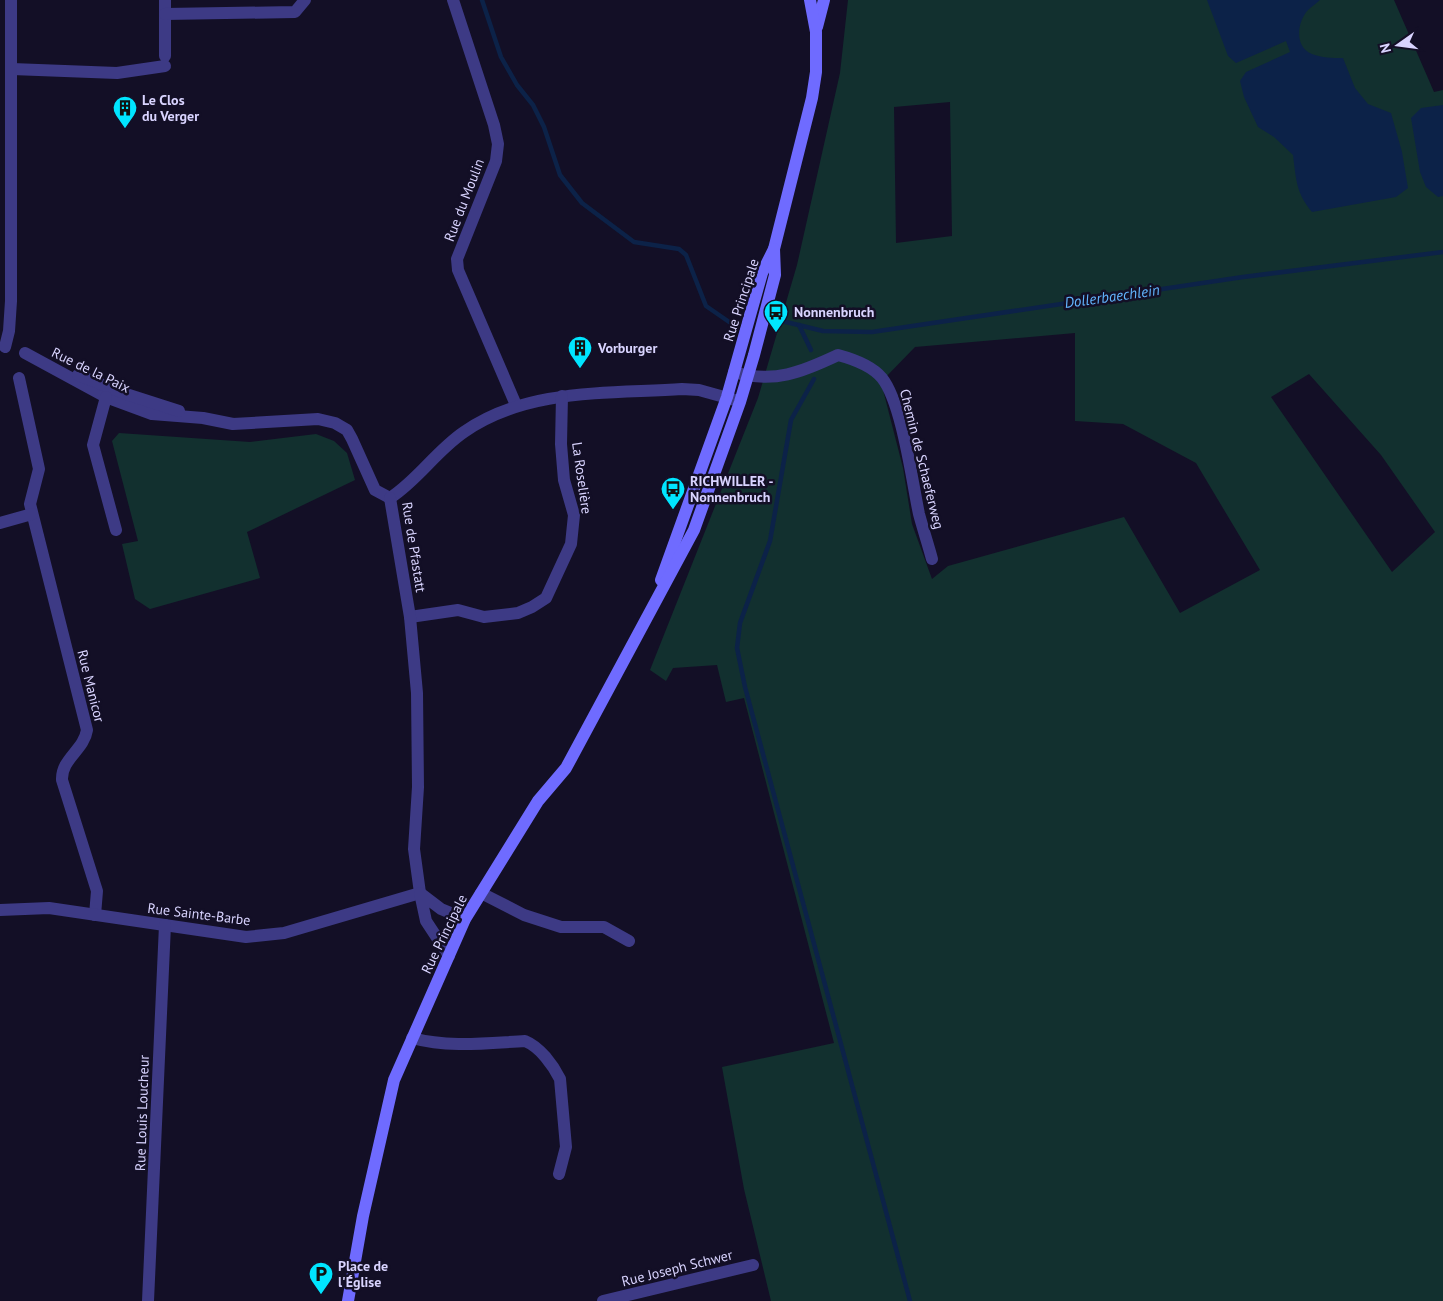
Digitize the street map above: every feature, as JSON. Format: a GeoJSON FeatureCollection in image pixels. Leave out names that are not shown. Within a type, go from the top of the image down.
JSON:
{"type":"FeatureCollection","features":[{"type":"Feature","properties":{"kind":"main road"},"geometry":{"type":"LineString","coordinates":[[774,249],[812,98],[816,72],[816,32],[810,0]]}},
{"type":"Feature","properties":{"kind":"main road"},"geometry":{"type":"LineString","coordinates":[[816,32],[824,0]]}},
{"type":"Feature","properties":{"kind":"main road","name":"Rue Principale"},"geometry":{"type":"LineString","coordinates":[[649,616],[727,397],[762,272],[774,249]]}},
{"type":"Feature","properties":{"kind":"main road","name":"Rue Principale"},"geometry":{"type":"LineString","coordinates":[[348,1301],[363,1216],[394,1080],[465,920],[538,801],[566,768],[694,530],[748,376],[775,275],[774,249]]}},
{"type":"Feature","properties":{"kind":"street"},"geometry":{"type":"LineString","coordinates":[[2,347],[9,331],[10,301],[11,0]]}},
{"type":"Feature","properties":{"kind":"street"},"geometry":{"type":"LineString","coordinates":[[12,69],[117,73],[165,61],[165,0]]}},
{"type":"Feature","properties":{"kind":"street"},"geometry":{"type":"LineString","coordinates":[[165,14],[295,12],[305,0]]}},
{"type":"Feature","properties":{"kind":"street","name":"Rue du Moulin"},"geometry":{"type":"LineString","coordinates":[[453,0],[494,125],[498,144],[496,161],[491,177],[457,259],[458,270],[516,405]]}},
{"type":"Feature","properties":{"kind":"street","name":"Rue de la Paix"},"geometry":{"type":"LineString","coordinates":[[2,347],[25,353],[126,394],[203,418],[233,424],[254,425],[318,419],[335,423],[347,430],[375,490],[390,498]]}},
{"type":"Feature","properties":{"kind":"street","name":"Rue de la Paix"},"geometry":{"type":"LineString","coordinates":[[25,353],[106,397],[152,414],[203,418]]}},
{"type":"Feature","properties":{"kind":"street","name":"Chemin de Schaeferweg"},"geometry":{"type":"LineString","coordinates":[[734,372],[748,376],[769,378],[806,370],[838,355],[857,360],[880,376],[890,389],[932,559]]}},
{"type":"Feature","properties":{"kind":"street","name":"Rue Manicor"},"geometry":{"type":"LineString","coordinates":[[18,378],[39,470],[30,504],[87,730],[86,739],[65,764],[62,780],[98,891],[95,915]]}},
{"type":"Feature","properties":{"kind":"street","name":"Rue de Pfastatt"},"geometry":{"type":"LineString","coordinates":[[449,956],[426,921],[414,849],[418,787],[417,693],[410,617],[390,498],[411,482],[462,433],[516,405],[562,396],[682,389],[699,390],[740,402]]}},
{"type":"Feature","properties":{"kind":"street","name":"La Roselière"},"geometry":{"type":"LineString","coordinates":[[410,617],[458,610],[484,617],[518,612],[532,607],[546,598],[571,544],[574,515],[564,480],[561,444],[562,396]]}},
{"type":"Feature","properties":{"kind":"street"},"geometry":{"type":"LineString","coordinates":[[106,397],[93,445],[116,530]]}},
{"type":"Feature","properties":{"kind":"street"},"geometry":{"type":"LineString","coordinates":[[0,523],[32,514]]}},
{"type":"Feature","properties":{"kind":"street"},"geometry":{"type":"LineString","coordinates":[[420,893],[441,908],[465,920]]}},
{"type":"Feature","properties":{"kind":"street","name":"Rue Sainte-Barbe"},"geometry":{"type":"LineString","coordinates":[[0,910],[49,908],[246,937],[284,933],[420,893]]}},
{"type":"Feature","properties":{"kind":"street"},"geometry":{"type":"LineString","coordinates":[[481,893],[524,915],[562,927],[604,927],[629,941]]}},
{"type":"Feature","properties":{"kind":"street","name":"Rue Louis Loucheur"},"geometry":{"type":"LineString","coordinates":[[148,1301],[165,926]]}},
{"type":"Feature","properties":{"kind":"street"},"geometry":{"type":"LineString","coordinates":[[412,1038],[429,1043],[454,1044],[525,1040],[534,1044],[556,1071],[560,1080],[566,1147],[559,1174]]}},
{"type":"Feature","properties":{"kind":"street","name":"Rue Joseph Schwer"},"geometry":{"type":"LineString","coordinates":[[606,1301],[621,1299],[753,1265]]}},
{"type":"Feature","properties":{"kind":"green space"},"geometry":{"type":"Polygon","coordinates":[[[848,0],[1394,0],[1434,92],[1443,90],[1443,1301],[771,1301],[744,1189],[722,1067],[834,1043],[744,698],[726,702],[717,665],[673,668],[666,681],[650,670],[758,398],[797,265],[840,73],[848,0]],[[950,102],[894,107],[896,243],[952,236],[950,102]],[[1075,333],[915,347],[881,382],[903,468],[912,524],[932,579],[948,566],[1124,517],[1180,613],[1260,570],[1196,463],[1123,424],[1075,421],[1075,333]],[[1309,374],[1271,397],[1392,572],[1435,532],[1381,455],[1309,374]]]}},
{"type":"Feature","properties":{"kind":"green space"},"geometry":{"type":"Polygon","coordinates":[[[119,433],[250,442],[316,434],[334,441],[347,453],[355,480],[247,532],[260,578],[150,609],[135,599],[122,544],[138,541],[112,441],[119,433]]]}},
{"type":"Feature","properties":{"kind":"water"},"geometry":{"type":"Polygon","coordinates":[[[1207,0],[1320,0],[1308,10],[1301,21],[1299,34],[1302,46],[1312,54],[1343,58],[1355,88],[1368,104],[1391,113],[1402,152],[1408,188],[1396,197],[1312,212],[1300,192],[1296,179],[1293,155],[1274,137],[1258,127],[1244,97],[1240,81],[1246,72],[1290,52],[1286,41],[1236,63],[1228,56],[1207,0]]]}},
{"type":"Feature","properties":{"kind":"water"},"geometry":{"type":"Polygon","coordinates":[[[1443,105],[1443,196],[1438,197],[1426,187],[1420,172],[1411,118],[1421,108],[1443,105]]]}},
{"type":"Feature","properties":{"kind":"waterway","name":"Dollerbaechlein"},"geometry":{"type":"LineString","coordinates":[[482,0],[501,57],[517,85],[533,105],[544,127],[560,175],[582,203],[634,242],[679,249],[686,255],[706,306],[735,326]]}},
{"type":"Feature","properties":{"kind":"waterway","name":"Dollerbaechlein"},"geometry":{"type":"LineString","coordinates":[[782,321],[823,331],[872,332],[1243,277],[1443,252]]}},
{"type":"Feature","properties":{"kind":"waterway"},"geometry":{"type":"LineString","coordinates":[[799,325],[811,350]]}},
{"type":"Feature","properties":{"kind":"waterway"},"geometry":{"type":"LineString","coordinates":[[814,379],[791,420],[770,541],[740,623],[737,648],[745,687],[910,1301]]}},
{"type":"Feature","properties":{"kind":"place","name":"Le Clos du Verger"},"geometry":{"type":"Point","coordinates":[125,129]}},
{"type":"Feature","properties":{"kind":"place","name":"Nonnenbruch"},"geometry":{"type":"Point","coordinates":[776,333]}},
{"type":"Feature","properties":{"kind":"place","name":"Vorburger"},"geometry":{"type":"Point","coordinates":[580,369]}},
{"type":"Feature","properties":{"kind":"place","name":"RICHWILLER - Nonnenbruch"},"geometry":{"type":"Point","coordinates":[673,510]}},
{"type":"Feature","properties":{"kind":"place","name":"Place de l'Église"},"geometry":{"type":"Point","coordinates":[321,1295]}}]}
